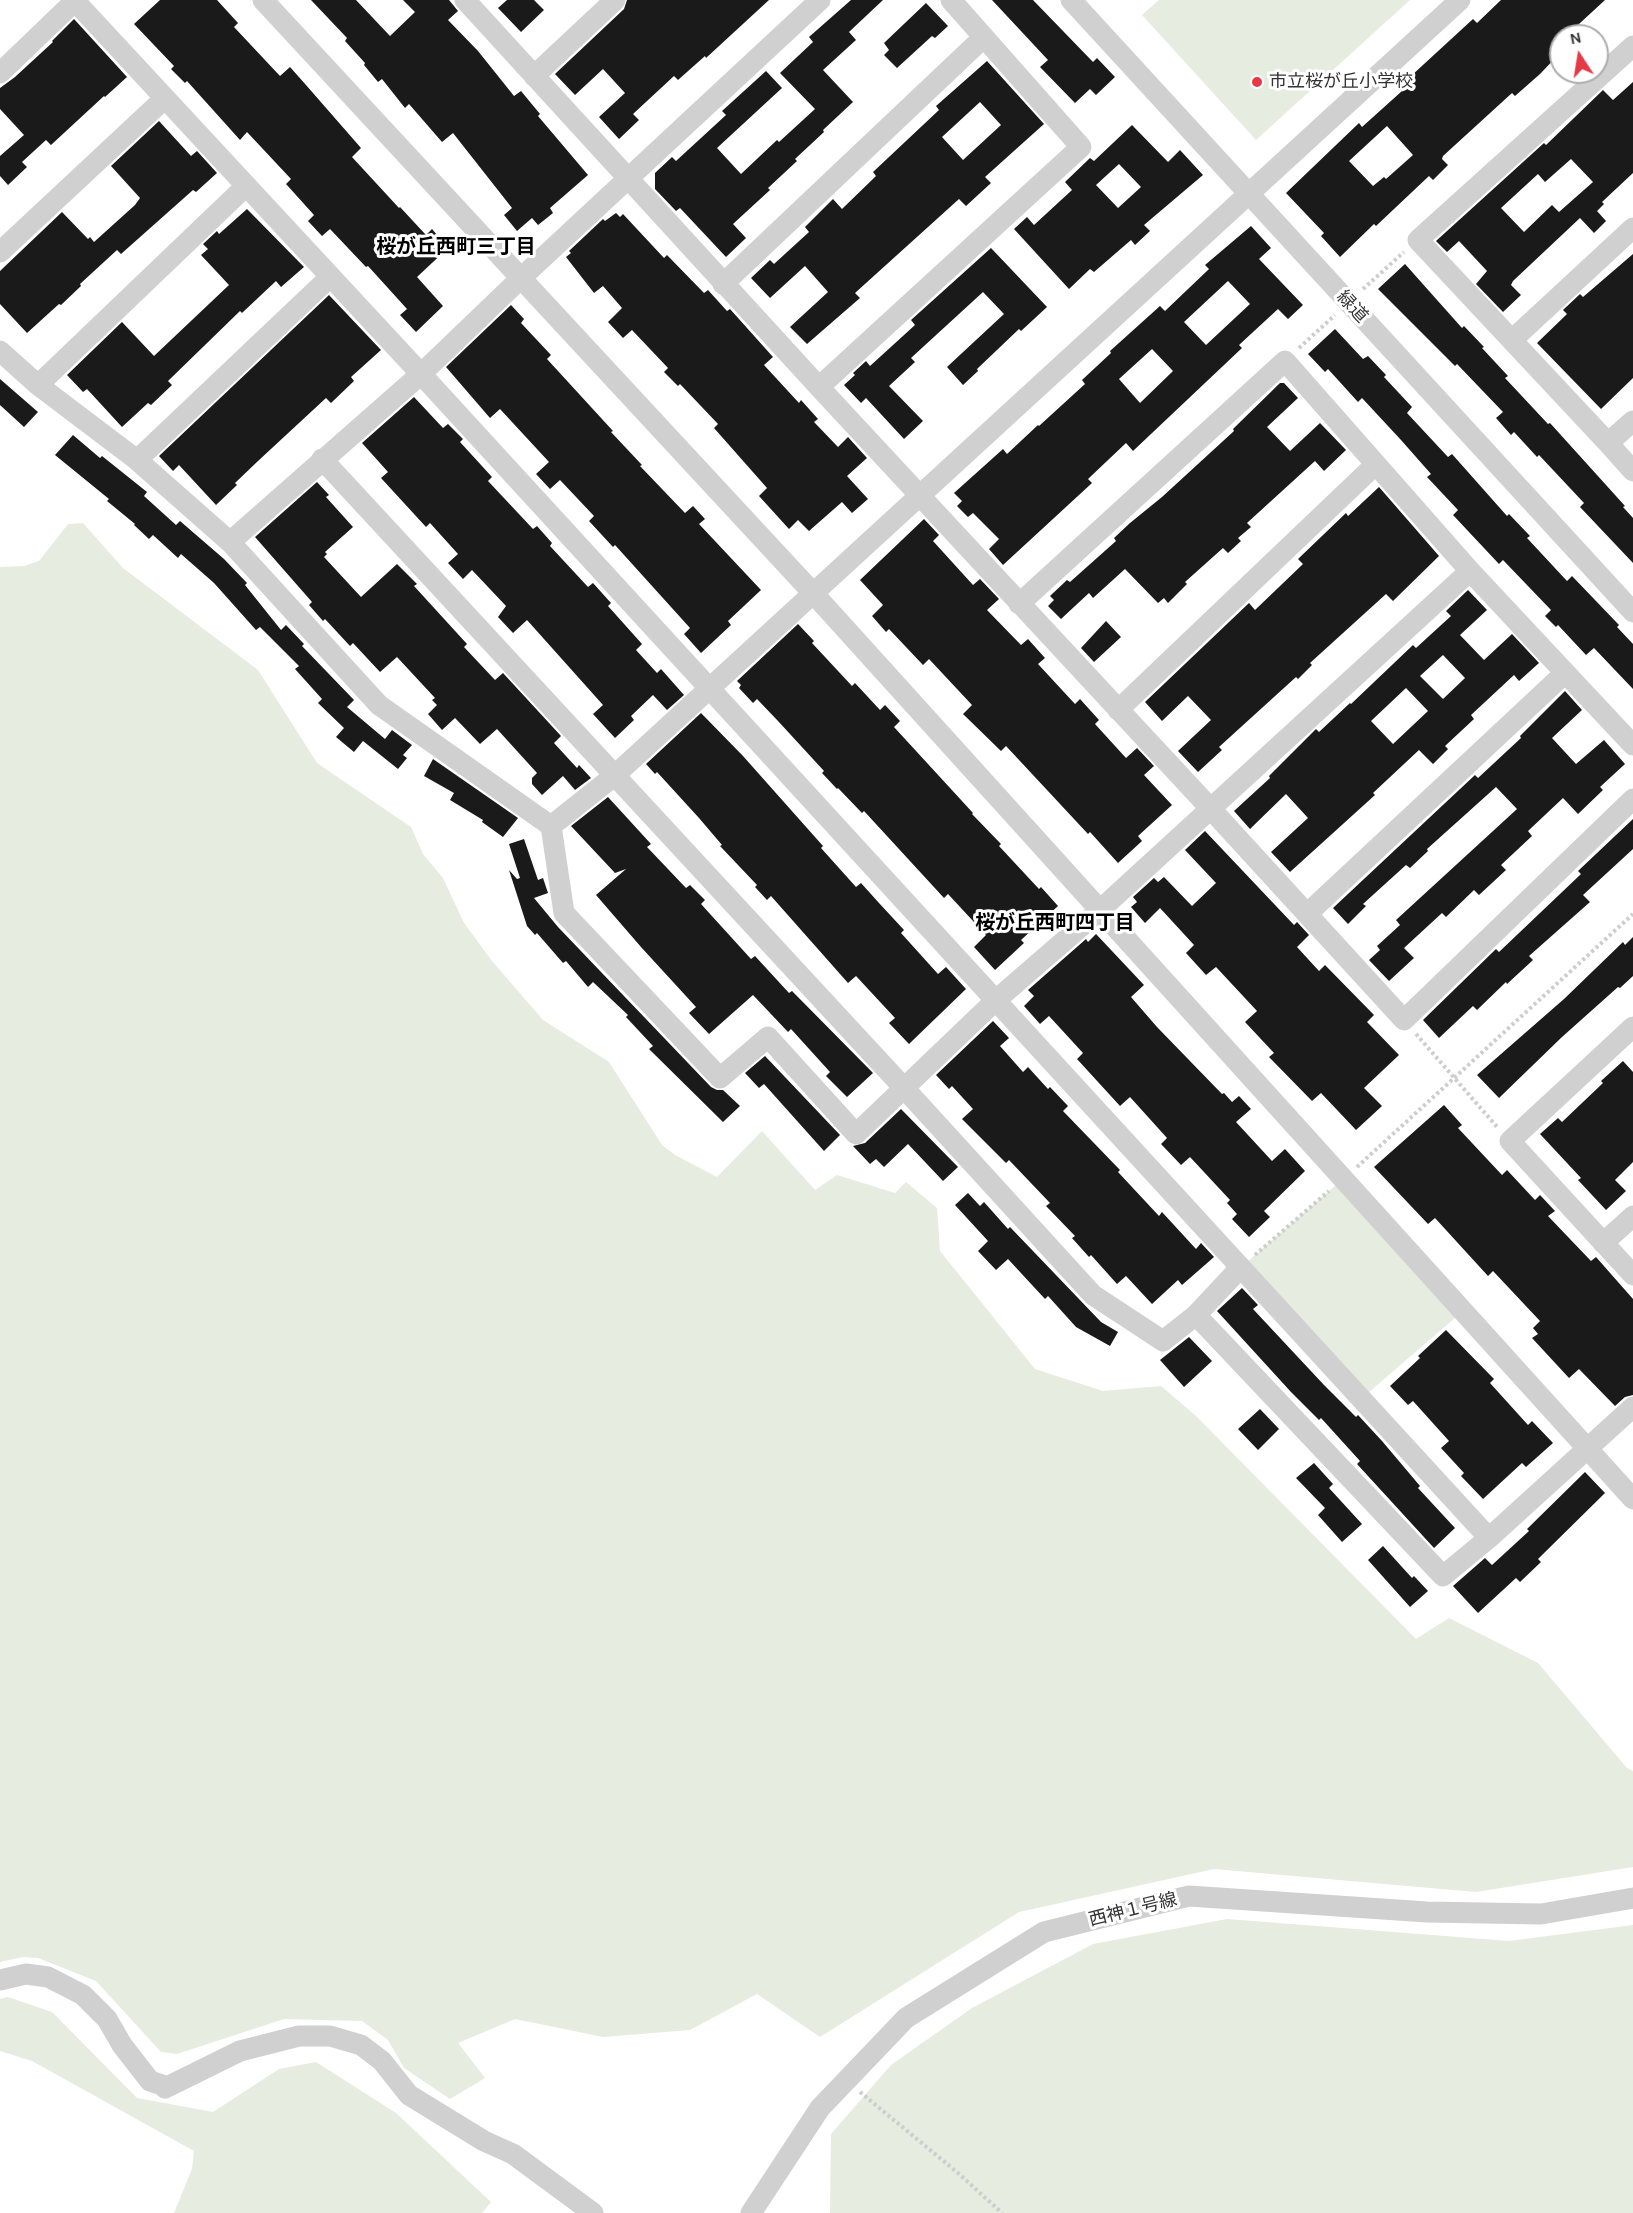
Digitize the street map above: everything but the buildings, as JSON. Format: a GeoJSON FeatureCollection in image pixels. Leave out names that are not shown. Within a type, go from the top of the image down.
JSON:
{"type":"FeatureCollection","features":[{"type":"Feature","properties":{"kind":"street"},"geometry":{"type":"LineString","coordinates":[[263,0],[813,593],[1633,1499]]}},
{"type":"Feature","properties":{"kind":"street"},"geometry":{"type":"LineString","coordinates":[[465,0],[723,284],[1404,1020],[1633,799]]}},
{"type":"Feature","properties":{"kind":"street"},"geometry":{"type":"LineString","coordinates":[[534,76],[615,0]]}},
{"type":"Feature","properties":{"kind":"street"},"geometry":{"type":"LineString","coordinates":[[230,542],[421,374],[520,278],[820,0]]}},
{"type":"Feature","properties":{"kind":"street"},"geometry":{"type":"LineString","coordinates":[[819,387],[1081,147],[951,0]]}},
{"type":"Feature","properties":{"kind":"street","name":"緑道"},"geometry":{"type":"LineString","coordinates":[[1071,0],[1633,612]]}},
{"type":"Feature","properties":{"kind":"street"},"geometry":{"type":"LineString","coordinates":[[551,826],[614,776],[1460,0]]}},
{"type":"Feature","properties":{"kind":"street"},"geometry":{"type":"LineString","coordinates":[[0,73],[75,1],[421,374],[1489,1538]]}},
{"type":"Feature","properties":{"kind":"street"},"geometry":{"type":"LineString","coordinates":[[723,284],[984,37]]}},
{"type":"Feature","properties":{"kind":"street"},"geometry":{"type":"LineString","coordinates":[[1633,46],[1418,240],[1633,471]]}},
{"type":"Feature","properties":{"kind":"street"},"geometry":{"type":"LineString","coordinates":[[0,252],[164,99]]}},
{"type":"Feature","properties":{"kind":"street"},"geometry":{"type":"LineString","coordinates":[[38,385],[246,186]]}},
{"type":"Feature","properties":{"kind":"street"},"geometry":{"type":"LineString","coordinates":[[1512,340],[1633,228]]}},
{"type":"Feature","properties":{"kind":"street"},"geometry":{"type":"LineString","coordinates":[[137,460],[330,277]]}},
{"type":"Feature","properties":{"kind":"street"},"geometry":{"type":"LineString","coordinates":[[0,351],[38,385],[137,460],[230,542],[379,705],[551,826],[564,913],[720,1078],[768,1037],[856,1134],[995,1002],[1100,910],[1470,571]]}},
{"type":"Feature","properties":{"kind":"street"},"geometry":{"type":"LineString","coordinates":[[1020,604],[1286,361],[1470,571],[1633,745]]}},
{"type":"Feature","properties":{"kind":"street"},"geometry":{"type":"LineString","coordinates":[[1608,443],[1633,421]]}},
{"type":"Feature","properties":{"kind":"street"},"geometry":{"type":"LineString","coordinates":[[322,459],[1093,1295],[1163,1341],[1196,1315],[1240,1268]]}},
{"type":"Feature","properties":{"kind":"street"},"geometry":{"type":"LineString","coordinates":[[1118,710],[1376,464]]}},
{"type":"Feature","properties":{"kind":"street"},"geometry":{"type":"LineString","coordinates":[[1307,914],[1565,673]]}},
{"type":"Feature","properties":{"kind":"street"},"geometry":{"type":"LineString","coordinates":[[1633,1027],[1510,1141],[1633,1275]]}},
{"type":"Feature","properties":{"kind":"street"},"geometry":{"type":"LineString","coordinates":[[1604,1243],[1633,1216]]}},
{"type":"Feature","properties":{"kind":"street"},"geometry":{"type":"LineString","coordinates":[[1196,1315],[1443,1576],[1489,1538],[1633,1407]]}},
{"type":"Feature","properties":{"kind":"street","name":"西神１号線"},"geometry":{"type":"LineString","coordinates":[[751,2213],[820,2108],[906,2018],[1044,1932],[1189,1896],[1427,1912],[1541,1914],[1633,1898]]}},
{"type":"Feature","properties":{"kind":"street"},"geometry":{"type":"LineString","coordinates":[[0,1980],[26,1974],[48,1977],[83,1995],[107,2019],[122,2045],[150,2082],[165,2088],[240,2051],[299,2036],[330,2036],[361,2044],[382,2061],[409,2095],[484,2141],[513,2154],[593,2213]]}},
{"type":"Feature","properties":{"kind":"path"},"geometry":{"type":"LineString","coordinates":[[1240,1268],[1455,1079],[1633,914]]}},
{"type":"Feature","properties":{"kind":"path"},"geometry":{"type":"LineString","coordinates":[[1404,1020],[1510,1141]]}},
{"type":"Feature","properties":{"kind":"path"},"geometry":{"type":"LineString","coordinates":[[845,2082],[950,2166],[1002,2213]]}},
{"type":"Feature","properties":{"kind":"shaded area","name":"市立桜が丘小学校"},"geometry":{"type":"Polygon","coordinates":[[[1159,0],[1410,0],[1256,140],[1142,15],[1159,0]]]}},
{"type":"Feature","properties":{"kind":"shaded area"},"geometry":{"type":"Polygon","coordinates":[[[83,523],[123,568],[258,670],[317,763],[411,827],[423,854],[443,878],[464,923],[492,961],[543,1020],[609,1062],[662,1145],[675,1155],[717,1177],[762,1131],[815,1190],[837,1175],[895,1193],[906,1182],[937,1208],[940,1251],[1035,1369],[1103,1391],[1161,1386],[1196,1416],[1416,1639],[1449,1618],[1538,1663],[1627,1768],[1633,1771],[1633,1867],[1476,1892],[1214,1869],[1019,1912],[820,2037],[757,1994],[690,2030],[603,2037],[515,2019],[458,2043],[485,2078],[450,2099],[404,2068],[388,2040],[362,2021],[284,2019],[177,2054],[161,2052],[96,1981],[38,1958],[23,1957],[0,1962],[0,567],[24,566],[39,561],[68,524],[83,523]]]}},
{"type":"Feature","properties":{"kind":"shaded area"},"geometry":{"type":"Polygon","coordinates":[[[1343,1179],[1463,1311],[1361,1399],[1240,1268],[1343,1179]]]}},
{"type":"Feature","properties":{"kind":"shaded area"},"geometry":{"type":"Polygon","coordinates":[[[1227,1919],[1509,1941],[1633,1925],[1633,2213],[830,2213],[831,2134],[891,2065],[972,2008],[1093,1944],[1227,1919]]]}},
{"type":"Feature","properties":{"kind":"shaded area"},"geometry":{"type":"Polygon","coordinates":[[[8,1997],[52,2012],[137,2098],[213,2112],[279,2069],[316,2062],[396,2113],[491,2202],[482,2213],[174,2213],[192,2169],[194,2151],[32,2061],[0,2051],[0,1999],[8,1997]]]}},
{"type":"Feature","properties":{"kind":"place","name":"市立桜が丘小学校"},"geometry":{"type":"Point","coordinates":[1257,82]}},
{"type":"Feature","properties":{"kind":"district","name":"桜が丘西町三丁目"},"geometry":{"type":"Point","coordinates":[456,247]}},
{"type":"Feature","properties":{"kind":"district","name":"桜が丘西町四丁目"},"geometry":{"type":"Point","coordinates":[1055,923]}}]}
